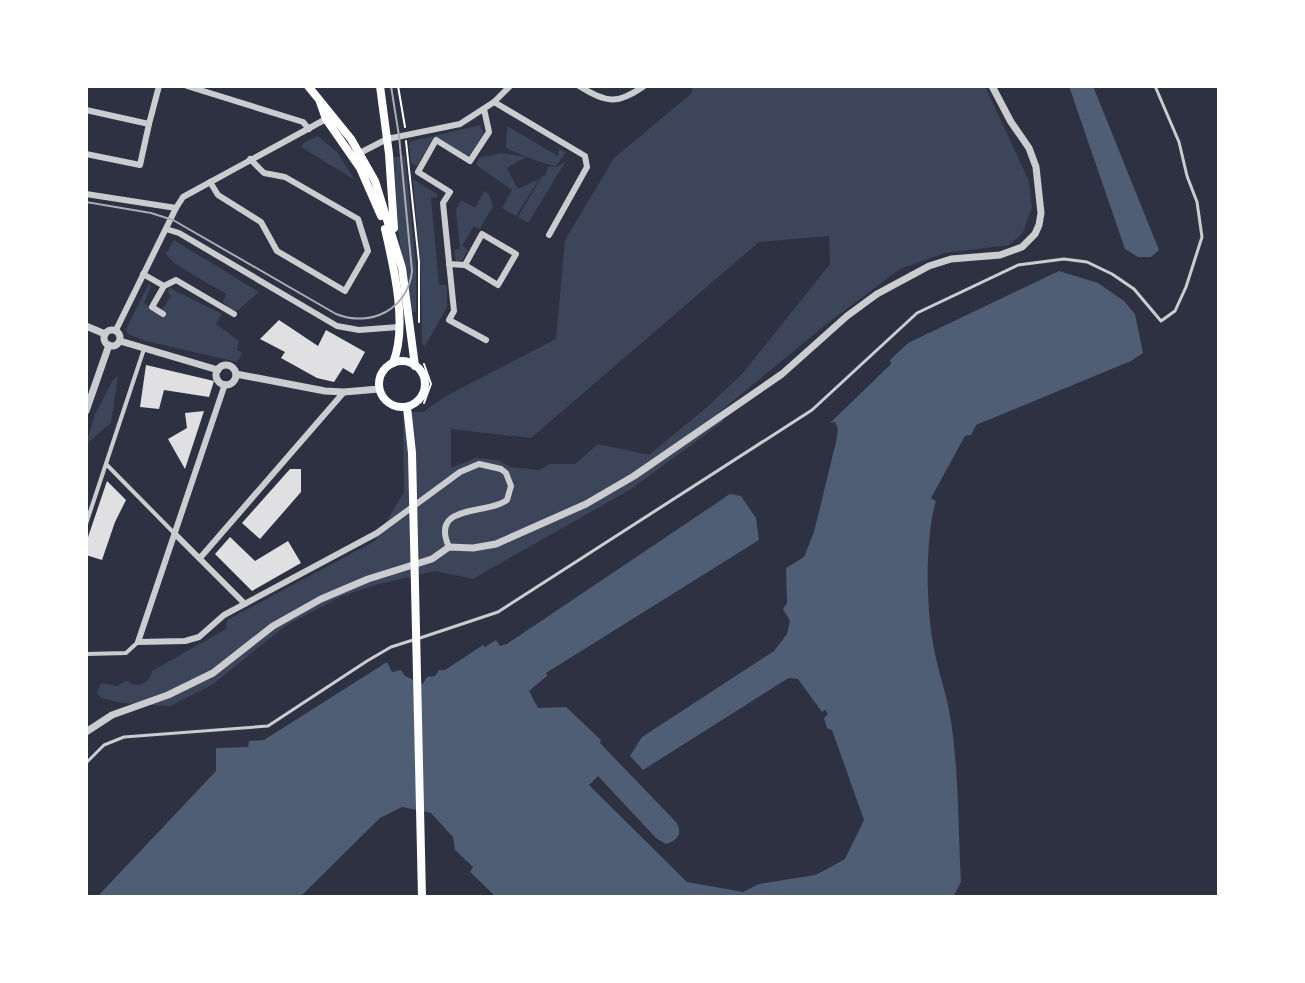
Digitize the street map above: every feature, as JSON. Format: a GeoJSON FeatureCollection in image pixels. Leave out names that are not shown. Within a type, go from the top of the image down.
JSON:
{"type":"FeatureCollection","features":[{"type":"Feature","properties":{"kind":"main road"},"geometry":{"type":"LineString","coordinates":[[308,86],[326,119],[375,181],[398,248]]}},
{"type":"Feature","properties":{"kind":"main road"},"geometry":{"type":"LineString","coordinates":[[319,102],[326,106],[356,155],[384,226],[394,269],[399,327],[398,349],[393,363],[382,373],[379,389],[389,404],[407,407],[419,399],[424,378],[393,223],[380,86]]}},
{"type":"Feature","properties":{"kind":"main road"},"geometry":{"type":"LineString","coordinates":[[393,363],[419,363]]}},
{"type":"Feature","properties":{"kind":"main road"},"geometry":{"type":"LineString","coordinates":[[407,407],[412,453],[422,897]]}},
{"type":"Feature","properties":{"kind":"street"},"geometry":{"type":"LineString","coordinates":[[86,154],[140,165],[159,86]]}},
{"type":"Feature","properties":{"kind":"street"},"geometry":{"type":"LineString","coordinates":[[187,86],[303,122],[309,129]]}},
{"type":"Feature","properties":{"kind":"street"},"geometry":{"type":"LineString","coordinates":[[356,155],[387,139],[460,124],[494,102],[510,86]]}},
{"type":"Feature","properties":{"kind":"street"},"geometry":{"type":"LineString","coordinates":[[579,86],[600,98],[625,99],[644,86]]}},
{"type":"Feature","properties":{"kind":"street"},"geometry":{"type":"LineString","coordinates":[[86,732],[112,715],[168,695],[213,673],[273,626],[321,599],[368,579],[432,559],[449,547],[473,548],[496,544],[586,504],[634,476],[782,374],[847,316],[877,294],[929,266],[951,259],[1011,253],[1030,241],[1041,213],[1036,167],[1029,148],[992,86]]}},
{"type":"Feature","properties":{"kind":"street"},"geometry":{"type":"LineString","coordinates":[[494,102],[585,156],[587,167],[549,235]]}},
{"type":"Feature","properties":{"kind":"street"},"geometry":{"type":"LineString","coordinates":[[484,109],[489,132],[470,161],[436,140],[418,172],[450,192],[443,203],[454,311],[449,320],[486,340]]}},
{"type":"Feature","properties":{"kind":"street"},"geometry":{"type":"LineString","coordinates":[[86,110],[149,124]]}},
{"type":"Feature","properties":{"kind":"street"},"geometry":{"type":"LineString","coordinates":[[116,330],[183,197],[326,119]]}},
{"type":"Feature","properties":{"kind":"street"},"geometry":{"type":"LineString","coordinates":[[210,182],[218,195],[261,222],[277,251],[345,291],[368,251],[358,219],[285,177],[264,173],[250,159]]}},
{"type":"Feature","properties":{"kind":"street"},"geometry":{"type":"LineString","coordinates":[[86,194],[176,208]]}},
{"type":"Feature","properties":{"kind":"street"},"geometry":{"type":"LineString","coordinates":[[166,229],[179,233],[337,326],[359,330],[399,327]]}},
{"type":"Feature","properties":{"kind":"street"},"geometry":{"type":"LineString","coordinates":[[449,264],[465,265],[498,285],[516,254],[482,234],[465,265]]}},
{"type":"Feature","properties":{"kind":"street"},"geometry":{"type":"LineString","coordinates":[[143,274],[164,286]]}},
{"type":"Feature","properties":{"kind":"street"},"geometry":{"type":"LineString","coordinates":[[163,314],[152,307],[164,286],[176,280],[234,314]]}},
{"type":"Feature","properties":{"kind":"street"},"geometry":{"type":"LineString","coordinates":[[86,326],[105,334]]}},
{"type":"Feature","properties":{"kind":"street"},"geometry":{"type":"LineString","coordinates":[[105,334],[116,330]]}},
{"type":"Feature","properties":{"kind":"street"},"geometry":{"type":"LineString","coordinates":[[116,330],[120,341]]}},
{"type":"Feature","properties":{"kind":"street"},"geometry":{"type":"LineString","coordinates":[[105,334],[109,345]]}},
{"type":"Feature","properties":{"kind":"street"},"geometry":{"type":"LineString","coordinates":[[109,345],[120,341]]}},
{"type":"Feature","properties":{"kind":"street"},"geometry":{"type":"LineString","coordinates":[[120,341],[218,370]]}},
{"type":"Feature","properties":{"kind":"street"},"geometry":{"type":"LineString","coordinates":[[86,411],[109,345]]}},
{"type":"Feature","properties":{"kind":"street"},"geometry":{"type":"LineString","coordinates":[[86,524],[144,349]]}},
{"type":"Feature","properties":{"kind":"street"},"geometry":{"type":"LineString","coordinates":[[225,384],[218,379],[218,370],[223,365],[229,365],[236,374],[344,392],[379,389]]}},
{"type":"Feature","properties":{"kind":"street"},"geometry":{"type":"LineString","coordinates":[[225,384],[234,381],[236,374]]}},
{"type":"Feature","properties":{"kind":"street"},"geometry":{"type":"LineString","coordinates":[[86,654],[126,653],[138,642],[225,384]]}},
{"type":"Feature","properties":{"kind":"street"},"geometry":{"type":"LineString","coordinates":[[200,558],[344,392]]}},
{"type":"Feature","properties":{"kind":"street"},"geometry":{"type":"LineString","coordinates":[[138,642],[185,641],[199,637],[216,621],[245,604],[377,533],[460,472],[479,464],[501,469],[510,479],[511,490],[507,500],[494,507],[463,510],[455,515],[447,524],[449,547]]}},
{"type":"Feature","properties":{"kind":"street"},"geometry":{"type":"LineString","coordinates":[[107,465],[245,604]]}},
{"type":"Feature","properties":{"kind":"lane"},"geometry":{"type":"LineString","coordinates":[[86,763],[104,745],[124,737],[268,726],[391,647],[498,612],[812,410],[917,313],[1018,265],[1064,259],[1087,262],[1134,289],[1161,321],[1175,311],[1202,237],[1197,202],[1179,142],[1155,86]]}},
{"type":"Feature","properties":{"kind":"path"},"geometry":{"type":"LineString","coordinates":[[398,86],[419,262],[419,323]]}},
{"type":"Feature","properties":{"kind":"path"},"geometry":{"type":"LineString","coordinates":[[419,363],[431,384],[424,403]]}},
{"type":"Feature","properties":{"kind":"shaded area"},"geometry":{"type":"Polygon","coordinates":[[[692,86],[985,86],[1029,181],[1032,206],[1023,233],[1009,245],[945,253],[900,269],[717,414],[724,421],[631,489],[473,579],[435,571],[342,596],[285,626],[212,685],[170,706],[122,703],[101,698],[97,693],[101,683],[117,686],[127,681],[142,684],[152,671],[226,629],[227,620],[375,541],[404,492],[403,412],[423,412],[446,396],[556,339],[565,240],[614,158],[692,93],[692,86]],[[829,236],[759,242],[531,438],[451,429],[451,468],[476,458],[539,470],[549,464],[575,464],[598,444],[649,455],[742,374],[830,264],[829,236]]]}},
{"type":"Feature","properties":{"kind":"shaded area"},"geometry":{"type":"Polygon","coordinates":[[[1069,86],[1093,86],[1159,250],[1151,257],[1138,257],[1125,249],[1069,86]]]}},
{"type":"Feature","properties":{"kind":"shaded area"},"geometry":{"type":"Polygon","coordinates":[[[480,125],[484,133],[468,157],[434,136],[417,166],[411,163],[409,143],[412,141],[480,125]]]}},
{"type":"Feature","properties":{"kind":"shaded area"},"geometry":{"type":"Polygon","coordinates":[[[507,126],[558,156],[559,149],[566,152],[556,166],[506,148],[507,126]]]}},
{"type":"Feature","properties":{"kind":"shaded area"},"geometry":{"type":"Polygon","coordinates":[[[318,136],[337,152],[355,180],[301,147],[318,136]]]}},
{"type":"Feature","properties":{"kind":"shaded area"},"geometry":{"type":"Polygon","coordinates":[[[501,153],[526,157],[507,168],[518,189],[539,179],[516,216],[502,208],[512,190],[476,165],[479,158],[501,153]]]}},
{"type":"Feature","properties":{"kind":"shaded area"},"geometry":{"type":"Polygon","coordinates":[[[405,156],[416,265],[416,312],[411,312],[398,232],[394,157],[405,156]]]}},
{"type":"Feature","properties":{"kind":"shaded area"},"geometry":{"type":"Polygon","coordinates":[[[566,161],[528,223],[518,217],[542,176],[545,176],[548,166],[557,167],[566,161]]]}},
{"type":"Feature","properties":{"kind":"shaded area"},"geometry":{"type":"Polygon","coordinates":[[[413,179],[437,194],[437,197],[431,198],[439,285],[447,285],[447,307],[425,346],[422,344],[421,273],[413,179]]]}},
{"type":"Feature","properties":{"kind":"shaded area"},"geometry":{"type":"Polygon","coordinates":[[[484,191],[489,194],[493,206],[480,229],[474,226],[462,246],[468,250],[462,260],[456,262],[454,250],[460,249],[456,210],[461,200],[475,208],[484,191]]]}},
{"type":"Feature","properties":{"kind":"shaded area"},"geometry":{"type":"Polygon","coordinates":[[[174,240],[259,292],[237,311],[230,309],[223,302],[226,294],[175,264],[166,254],[174,240]]]}},
{"type":"Feature","properties":{"kind":"shaded area"},"geometry":{"type":"Polygon","coordinates":[[[1059,271],[1098,283],[1124,301],[1135,314],[1143,353],[1131,361],[976,425],[971,435],[965,436],[931,498],[936,501],[928,552],[929,610],[935,653],[951,721],[957,781],[961,882],[953,897],[496,897],[470,872],[473,867],[455,850],[453,837],[431,813],[402,807],[380,818],[300,897],[97,897],[216,771],[216,748],[248,747],[249,741],[264,740],[387,662],[392,672],[401,670],[405,676],[423,684],[427,677],[435,676],[439,670],[445,670],[483,645],[485,647],[496,640],[500,646],[507,644],[730,494],[741,496],[756,518],[759,540],[546,673],[547,676],[529,691],[538,708],[566,707],[601,740],[600,743],[676,822],[678,836],[666,844],[656,838],[598,776],[589,785],[687,882],[743,892],[759,884],[815,875],[845,859],[864,820],[832,730],[827,728],[824,718],[828,714],[825,710],[822,712],[798,679],[789,678],[782,682],[643,770],[630,756],[642,737],[774,651],[787,634],[790,621],[783,609],[787,603],[786,568],[804,557],[814,532],[838,429],[835,422],[830,423],[891,364],[890,360],[908,343],[1059,271]]]}},
{"type":"Feature","properties":{"kind":"shaded area"},"geometry":{"type":"Polygon","coordinates":[[[149,284],[144,303],[159,314],[171,296],[167,292],[170,288],[222,314],[216,324],[239,341],[237,350],[242,353],[237,362],[128,334],[126,329],[149,284]]]}},
{"type":"Feature","properties":{"kind":"shaded area"},"geometry":{"type":"Polygon","coordinates":[[[118,376],[111,423],[86,444],[95,414],[118,376]]]}},
{"type":"Feature","properties":{"kind":"building"},"geometry":{"type":"Polygon","coordinates":[[[279,320],[318,346],[326,330],[365,352],[353,374],[343,368],[334,382],[317,378],[281,358],[285,352],[260,339],[279,320]]]}},
{"type":"Feature","properties":{"kind":"building"},"geometry":{"type":"Polygon","coordinates":[[[146,365],[214,381],[209,397],[164,390],[159,409],[140,407],[146,365]]]}},
{"type":"Feature","properties":{"kind":"building"},"geometry":{"type":"Polygon","coordinates":[[[204,411],[185,469],[168,439],[187,428],[185,413],[204,411]]]}},
{"type":"Feature","properties":{"kind":"building"},"geometry":{"type":"Polygon","coordinates":[[[290,469],[301,469],[301,492],[260,539],[242,523],[290,469]]]}},
{"type":"Feature","properties":{"kind":"building"},"geometry":{"type":"Polygon","coordinates":[[[107,481],[126,500],[102,560],[86,555],[86,543],[107,481]]]}},
{"type":"Feature","properties":{"kind":"building"},"geometry":{"type":"Polygon","coordinates":[[[230,537],[255,561],[288,541],[301,563],[252,591],[215,554],[230,537]]]}},
{"type":"Feature","properties":{"kind":"tram line"},"geometry":{"type":"LineString","coordinates":[[86,202],[173,220],[336,314],[349,318],[374,317],[386,312],[403,296],[412,271],[391,86]]}}]}
